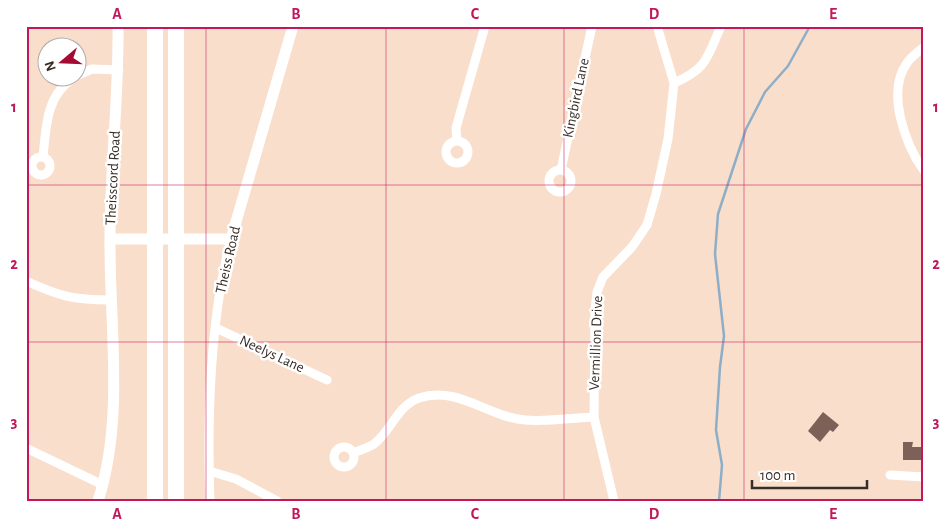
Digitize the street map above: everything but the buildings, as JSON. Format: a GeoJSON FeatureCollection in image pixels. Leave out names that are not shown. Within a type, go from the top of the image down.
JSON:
{"type":"FeatureCollection","features":[{"type":"Feature","properties":{"kind":"highway"},"geometry":{"type":"LineString","coordinates":[[155,26],[155,501]]}},
{"type":"Feature","properties":{"kind":"highway"},"geometry":{"type":"LineString","coordinates":[[176,26],[176,501]]}},
{"type":"Feature","properties":{"kind":"street","name":"Theisscord Road"},"geometry":{"type":"LineString","coordinates":[[118,26],[119,70],[110,238],[231,239]]}},
{"type":"Feature","properties":{"kind":"street","name":"Theiss Road"},"geometry":{"type":"LineString","coordinates":[[210,501],[210,417],[216,328],[223,269],[293,26]]}},
{"type":"Feature","properties":{"kind":"street"},"geometry":{"type":"LineString","coordinates":[[457,141],[456,128],[485,26]]}},
{"type":"Feature","properties":{"kind":"street","name":"Kingbird Lane"},"geometry":{"type":"LineString","coordinates":[[561,170],[592,26]]}},
{"type":"Feature","properties":{"kind":"street","name":"Vermillion Drive"},"geometry":{"type":"LineString","coordinates":[[614,501],[594,417],[595,310],[597,292],[603,277],[632,247],[647,225],[668,139],[674,83],[656,26]]}},
{"type":"Feature","properties":{"kind":"street"},"geometry":{"type":"LineString","coordinates":[[674,83],[693,75],[705,63],[721,26]]}},
{"type":"Feature","properties":{"kind":"street"},"geometry":{"type":"LineString","coordinates":[[924,47],[907,62],[901,74],[896,93],[899,110],[913,156],[924,171]]}},
{"type":"Feature","properties":{"kind":"street"},"geometry":{"type":"LineString","coordinates":[[88,71],[92,69],[119,70]]}},
{"type":"Feature","properties":{"kind":"street"},"geometry":{"type":"LineString","coordinates":[[43,157],[50,108],[62,88]]}},
{"type":"Feature","properties":{"kind":"street"},"geometry":{"type":"LineString","coordinates":[[98,501],[103,484],[113,422],[110,238]]}},
{"type":"Feature","properties":{"kind":"street"},"geometry":{"type":"LineString","coordinates":[[26,281],[60,296],[75,299],[110,300]]}},
{"type":"Feature","properties":{"kind":"street","name":"Neelys Lane"},"geometry":{"type":"LineString","coordinates":[[216,328],[327,380]]}},
{"type":"Feature","properties":{"kind":"street"},"geometry":{"type":"LineString","coordinates":[[353,453],[374,444],[406,405],[419,398],[439,394],[455,396],[507,417],[526,420],[594,417]]}},
{"type":"Feature","properties":{"kind":"street"},"geometry":{"type":"LineString","coordinates":[[26,448],[103,484]]}},
{"type":"Feature","properties":{"kind":"street"},"geometry":{"type":"LineString","coordinates":[[209,472],[236,479],[278,501]]}},
{"type":"Feature","properties":{"kind":"street"},"geometry":{"type":"LineString","coordinates":[[890,475],[924,477]]}},
{"type":"Feature","properties":{"kind":"waterway"},"geometry":{"type":"LineString","coordinates":[[719,501],[722,465],[716,430],[724,336],[715,254],[718,214],[746,129],[765,92],[788,66],[810,26]]}}]}
